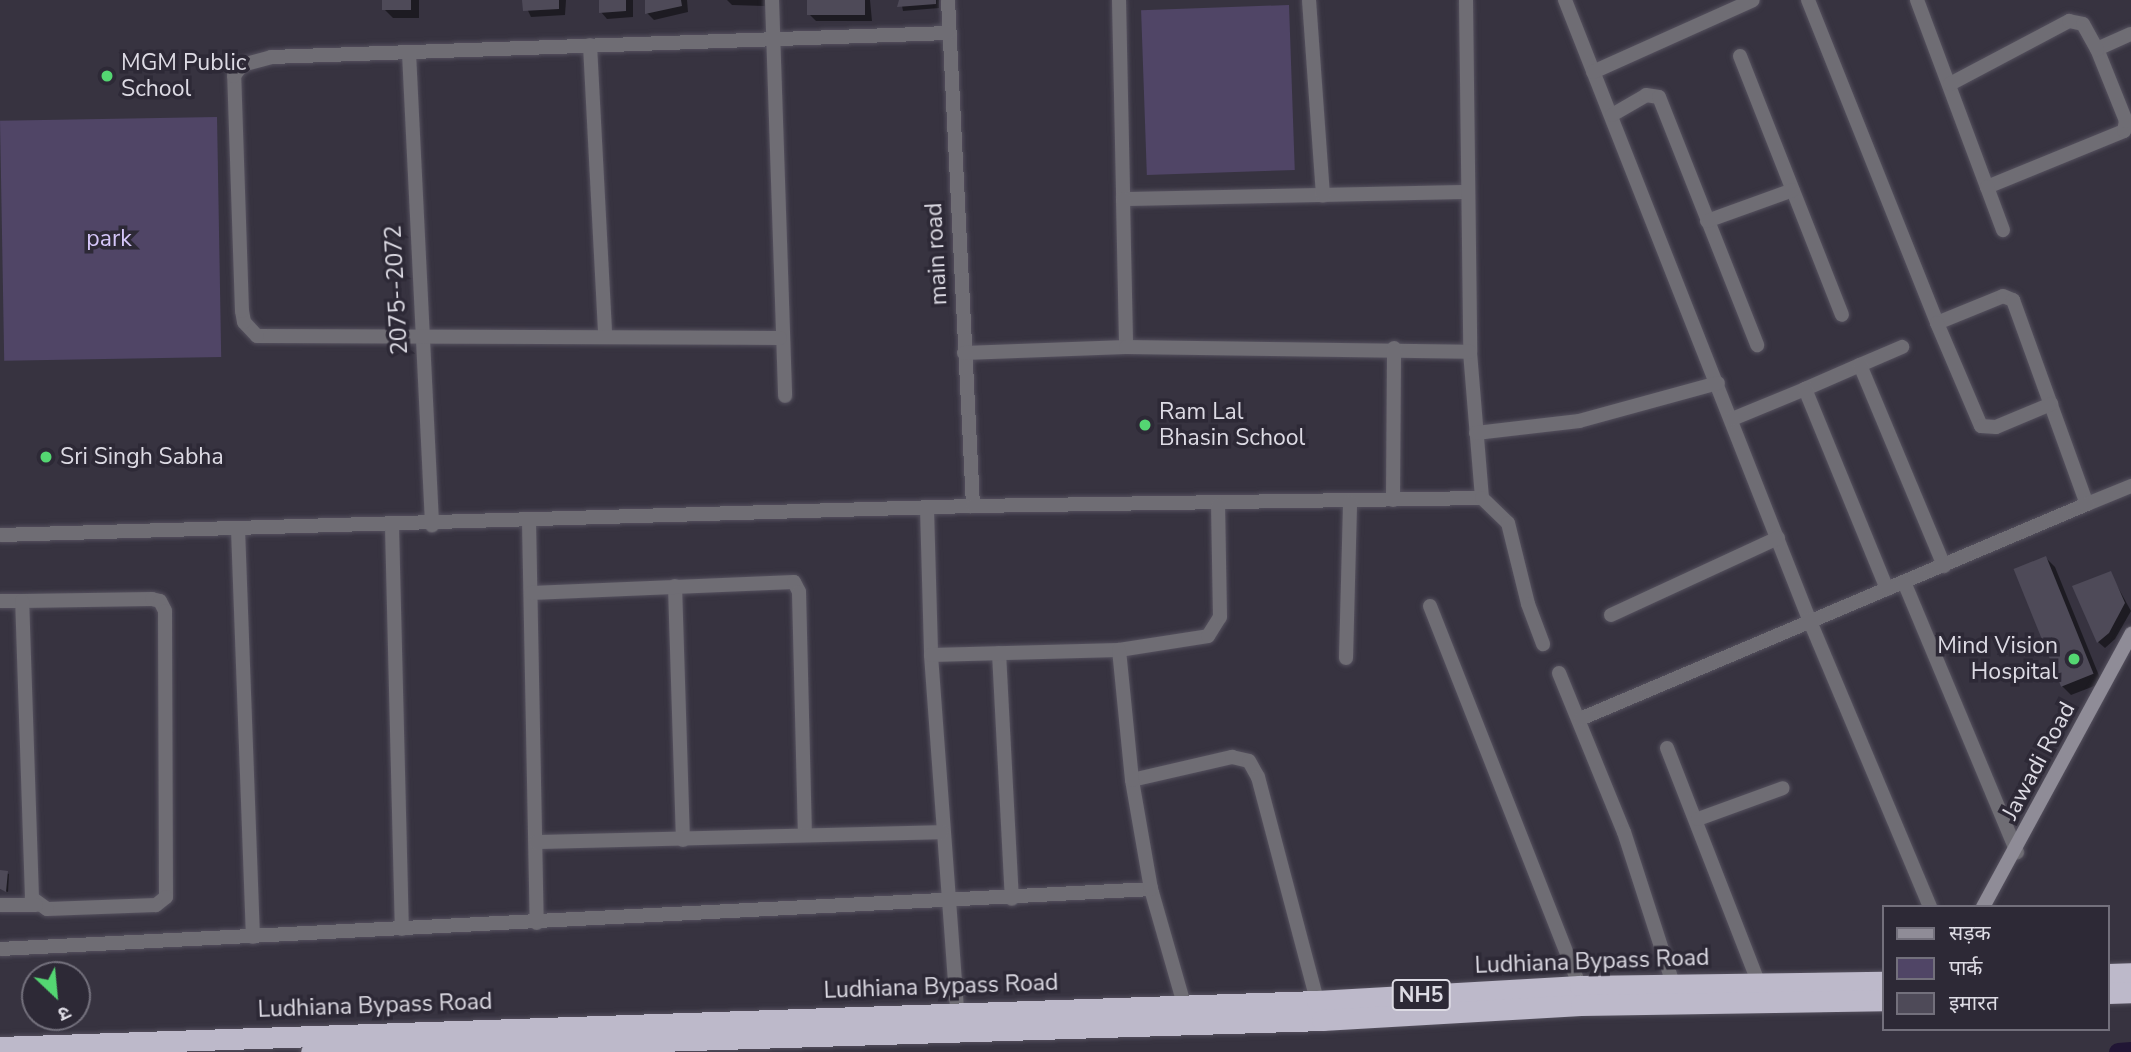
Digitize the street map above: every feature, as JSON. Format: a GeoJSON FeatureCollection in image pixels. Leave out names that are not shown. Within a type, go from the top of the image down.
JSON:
{"type":"FeatureCollection","features":[{"type":"Feature","properties":{"kind":"highway"},"geometry":{"type":"LineString","coordinates":[[2110,974],[2131,973]]}},
{"type":"Feature","properties":{"kind":"highway","name":"Ludhiana Bypass Road"},"geometry":{"type":"LineString","coordinates":[[0,1047],[1317,1001],[1580,986],[1882,982]]}},
{"type":"Feature","properties":{"kind":"highway"},"geometry":{"type":"LineString","coordinates":[[2110,993],[2131,992]]}},
{"type":"Feature","properties":{"kind":"highway","name":"Ludhiana Bypass Road"},"geometry":{"type":"LineString","coordinates":[[311,1052],[1322,1020],[1581,1005],[1882,1000]]}},
{"type":"Feature","properties":{"kind":"street"},"geometry":{"type":"LineString","coordinates":[[772,0],[780,338],[785,396]]}},
{"type":"Feature","properties":{"kind":"street","name":"main road"},"geometry":{"type":"LineString","coordinates":[[948,0],[973,506]]}},
{"type":"Feature","properties":{"kind":"street"},"geometry":{"type":"LineString","coordinates":[[1119,0],[1126,347]]}},
{"type":"Feature","properties":{"kind":"street"},"geometry":{"type":"LineString","coordinates":[[1308,0],[1323,195]]}},
{"type":"Feature","properties":{"kind":"street"},"geometry":{"type":"LineString","coordinates":[[1466,0],[1470,352],[1482,498],[1508,523],[1528,604],[1543,644]]}},
{"type":"Feature","properties":{"kind":"street"},"geometry":{"type":"LineString","coordinates":[[1565,0],[1809,619],[1929,905]]}},
{"type":"Feature","properties":{"kind":"street"},"geometry":{"type":"LineString","coordinates":[[1593,72],[1753,0]]}},
{"type":"Feature","properties":{"kind":"street"},"geometry":{"type":"LineString","coordinates":[[1808,0],[1981,426],[1996,427],[2051,404]]}},
{"type":"Feature","properties":{"kind":"street"},"geometry":{"type":"LineString","coordinates":[[1917,0],[2003,230]]}},
{"type":"Feature","properties":{"kind":"street"},"geometry":{"type":"LineString","coordinates":[[1950,85],[2069,21],[2083,24],[2096,49],[2126,128],[1987,187]]}},
{"type":"Feature","properties":{"kind":"street"},"geometry":{"type":"LineString","coordinates":[[780,338],[422,333],[265,338],[249,329],[242,311],[234,76],[242,65],[271,57],[949,33]]}},
{"type":"Feature","properties":{"kind":"street"},"geometry":{"type":"LineString","coordinates":[[2096,49],[2131,34]]}},
{"type":"Feature","properties":{"kind":"street"},"geometry":{"type":"LineString","coordinates":[[590,45],[605,336]]}},
{"type":"Feature","properties":{"kind":"street","name":"2075--2072"},"geometry":{"type":"LineString","coordinates":[[409,53],[432,525]]}},
{"type":"Feature","properties":{"kind":"street"},"geometry":{"type":"LineString","coordinates":[[1740,56],[1842,315]]}},
{"type":"Feature","properties":{"kind":"street"},"geometry":{"type":"LineString","coordinates":[[1612,115],[1646,95],[1658,97],[1757,345]]}},
{"type":"Feature","properties":{"kind":"street"},"geometry":{"type":"LineString","coordinates":[[1707,221],[1793,190]]}},
{"type":"Feature","properties":{"kind":"street"},"geometry":{"type":"LineString","coordinates":[[1123,199],[1468,192]]}},
{"type":"Feature","properties":{"kind":"street"},"geometry":{"type":"LineString","coordinates":[[1937,323],[2003,296],[2013,300],[2087,504]]}},
{"type":"Feature","properties":{"kind":"street"},"geometry":{"type":"LineString","coordinates":[[964,353],[1126,347],[1394,348],[1470,352]]}},
{"type":"Feature","properties":{"kind":"street"},"geometry":{"type":"LineString","coordinates":[[1732,419],[1902,347]]}},
{"type":"Feature","properties":{"kind":"street"},"geometry":{"type":"LineString","coordinates":[[1393,500],[1394,348]]}},
{"type":"Feature","properties":{"kind":"street"},"geometry":{"type":"LineString","coordinates":[[1860,365],[1944,566]]}},
{"type":"Feature","properties":{"kind":"street"},"geometry":{"type":"LineString","coordinates":[[1476,433],[1579,421],[1718,383]]}},
{"type":"Feature","properties":{"kind":"street"},"geometry":{"type":"LineString","coordinates":[[1805,389],[1886,589]]}},
{"type":"Feature","properties":{"kind":"street"},"geometry":{"type":"LineString","coordinates":[[1580,719],[1809,619],[1944,566],[2131,486]]}},
{"type":"Feature","properties":{"kind":"street"},"geometry":{"type":"LineString","coordinates":[[0,535],[432,525],[973,506],[1218,505],[1482,498]]}},
{"type":"Feature","properties":{"kind":"street"},"geometry":{"type":"LineString","coordinates":[[1346,658],[1350,502]]}},
{"type":"Feature","properties":{"kind":"street"},"geometry":{"type":"LineString","coordinates":[[931,655],[1119,650],[1202,638],[1218,625],[1218,505]]}},
{"type":"Feature","properties":{"kind":"street"},"geometry":{"type":"LineString","coordinates":[[927,508],[931,655],[957,1012]]}},
{"type":"Feature","properties":{"kind":"street"},"geometry":{"type":"LineString","coordinates":[[530,521],[537,923]]}},
{"type":"Feature","properties":{"kind":"street"},"geometry":{"type":"LineString","coordinates":[[392,526],[402,929]]}},
{"type":"Feature","properties":{"kind":"street"},"geometry":{"type":"LineString","coordinates":[[238,529],[253,936]]}},
{"type":"Feature","properties":{"kind":"street"},"geometry":{"type":"LineString","coordinates":[[1611,615],[1778,538]]}},
{"type":"Feature","properties":{"kind":"street"},"geometry":{"type":"LineString","coordinates":[[531,593],[794,582],[798,586],[805,835]]}},
{"type":"Feature","properties":{"kind":"street"},"geometry":{"type":"LineString","coordinates":[[1904,582],[2017,852]]}},
{"type":"Feature","properties":{"kind":"street"},"geometry":{"type":"LineString","coordinates":[[675,586],[682,840]]}},
{"type":"Feature","properties":{"kind":"street"},"geometry":{"type":"LineString","coordinates":[[0,601],[152,598],[160,601],[164,611],[166,897],[156,905],[0,905]]}},
{"type":"Feature","properties":{"kind":"street"},"geometry":{"type":"LineString","coordinates":[[22,601],[28,874],[36,905]]}},
{"type":"Feature","properties":{"kind":"street"},"geometry":{"type":"LineString","coordinates":[[1430,606],[1580,986]]}},
{"type":"Feature","properties":{"kind":"street","name":"Jawadi Road"},"geometry":{"type":"LineString","coordinates":[[1984,905],[2017,852],[2131,634]]}},
{"type":"Feature","properties":{"kind":"street"},"geometry":{"type":"LineString","coordinates":[[1119,650],[1132,780],[1151,889],[1184,1004]]}},
{"type":"Feature","properties":{"kind":"street"},"geometry":{"type":"LineString","coordinates":[[999,653],[1012,900]]}},
{"type":"Feature","properties":{"kind":"street"},"geometry":{"type":"LineString","coordinates":[[1559,673],[1624,832],[1672,984]]}},
{"type":"Feature","properties":{"kind":"street"},"geometry":{"type":"LineString","coordinates":[[1667,748],[1698,820],[1759,984]]}},
{"type":"Feature","properties":{"kind":"street"},"geometry":{"type":"LineString","coordinates":[[1132,780],[1232,757],[1249,761],[1258,777],[1317,1001]]}},
{"type":"Feature","properties":{"kind":"street"},"geometry":{"type":"LineString","coordinates":[[1698,820],[1783,788]]}},
{"type":"Feature","properties":{"kind":"street"},"geometry":{"type":"LineString","coordinates":[[536,842],[942,832]]}},
{"type":"Feature","properties":{"kind":"street"},"geometry":{"type":"LineString","coordinates":[[0,949],[1012,900],[1151,889]]}},
{"type":"Feature","properties":{"kind":"green space"},"geometry":{"type":"Polygon","coordinates":[[[1289,5],[1295,170],[1147,175],[1141,10],[1289,5]]]}},
{"type":"Feature","properties":{"kind":"green space","name":"park"},"geometry":{"type":"Polygon","coordinates":[[[217,117],[221,357],[4,361],[0,121],[217,117]]]}},
{"type":"Feature","properties":{"kind":"building"},"geometry":{"type":"Polygon","coordinates":[[[382,0],[411,0],[411,10],[382,10],[382,0]]]}},
{"type":"Feature","properties":{"kind":"building"},"geometry":{"type":"Polygon","coordinates":[[[522,0],[559,0],[559,9],[523,11],[522,0]]]}},
{"type":"Feature","properties":{"kind":"building"},"geometry":{"type":"Polygon","coordinates":[[[599,0],[626,0],[626,11],[599,13],[599,0]]]}},
{"type":"Feature","properties":{"kind":"building"},"geometry":{"type":"Polygon","coordinates":[[[645,0],[681,0],[682,6],[645,14],[645,0]]]}},
{"type":"Feature","properties":{"kind":"building"},"geometry":{"type":"Polygon","coordinates":[[[807,0],[865,0],[865,15],[807,15],[807,0]]]}},
{"type":"Feature","properties":{"kind":"building"},"geometry":{"type":"Polygon","coordinates":[[[899,0],[936,0],[936,4],[897,7],[899,0]]]}},
{"type":"Feature","properties":{"kind":"building"},"geometry":{"type":"Polygon","coordinates":[[[2046,556],[2094,674],[2061,687],[2014,569],[2046,556]]]}},
{"type":"Feature","properties":{"kind":"building"},"geometry":{"type":"Polygon","coordinates":[[[2111,571],[2125,603],[2109,633],[2097,643],[2072,586],[2111,571]]]}},
{"type":"Feature","properties":{"kind":"building"},"geometry":{"type":"Polygon","coordinates":[[[0,870],[8,871],[6,892],[0,889],[0,870]]]}},
{"type":"Feature","properties":{"kind":"waterway"},"geometry":{"type":"LineString","coordinates":[[2118,1052],[2131,1051]]}},
{"type":"Feature","properties":{"kind":"place","name":"MGM Public School"},"geometry":{"type":"Point","coordinates":[107,76]}},
{"type":"Feature","properties":{"kind":"place","name":"Ram Lal Bhasin School"},"geometry":{"type":"Point","coordinates":[1145,425]}},
{"type":"Feature","properties":{"kind":"place","name":"Sri Singh Sabha"},"geometry":{"type":"Point","coordinates":[46,457]}},
{"type":"Feature","properties":{"kind":"place","name":"Mind Vision Hospital"},"geometry":{"type":"Point","coordinates":[2074,659]}}]}
